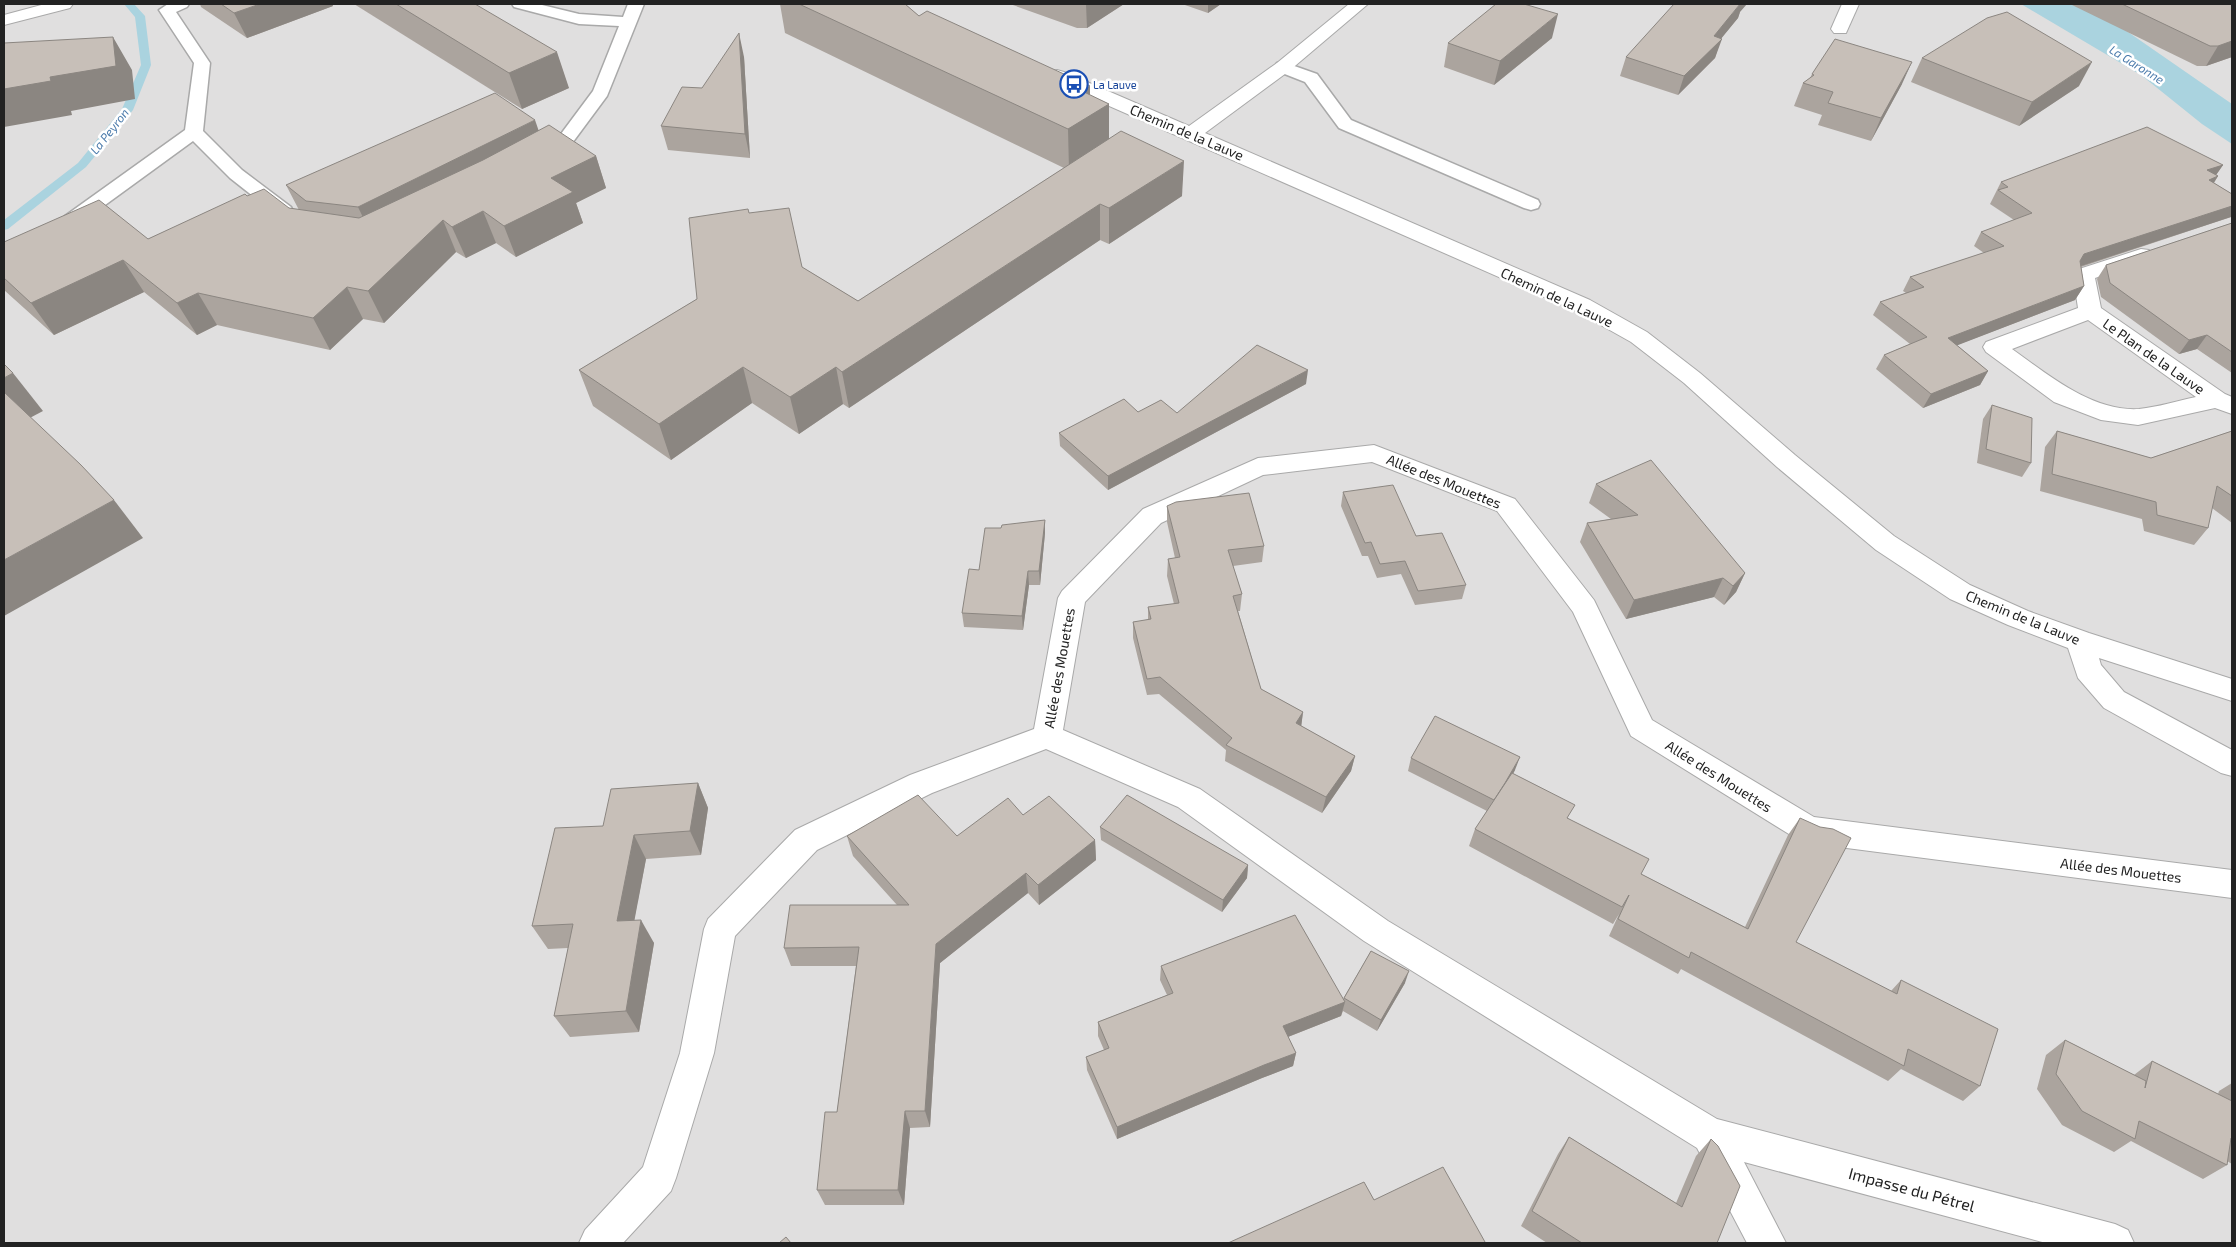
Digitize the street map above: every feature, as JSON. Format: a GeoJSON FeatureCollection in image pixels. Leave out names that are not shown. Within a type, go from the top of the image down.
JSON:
{"type":"FeatureCollection","features":[{"type":"Feature","properties":{"kind":"street"},"geometry":{"type":"LineString","coordinates":[[4,20],[64,4]]}},
{"type":"Feature","properties":{"kind":"street"},"geometry":{"type":"LineString","coordinates":[[1191,134],[1284,67],[1359,4]]}},
{"type":"Feature","properties":{"kind":"street"},"geometry":{"type":"LineString","coordinates":[[1840,29],[1850,4]]}},
{"type":"Feature","properties":{"kind":"street","name":"Chemin de la Lauve"},"geometry":{"type":"LineString","coordinates":[[1038,68],[1582,305],[1639,337],[1692,378],[1786,461],[1885,543],[1960,592],[2018,618],[2080,641],[2232,690]]}},
{"type":"Feature","properties":{"kind":"street","name":"Le Plan de la Lauve"},"geometry":{"type":"LineString","coordinates":[[2158,250],[2084,275],[2090,311],[2224,403]]}},
{"type":"Feature","properties":{"kind":"street","name":"Le Plan de la Lauve"},"geometry":{"type":"LineString","coordinates":[[2090,311],[1994,347],[2062,396],[2102,412],[2138,417],[2224,403]]}},
{"type":"Feature","properties":{"kind":"street","name":"Allée des Mouettes"},"geometry":{"type":"LineString","coordinates":[[1710,1134],[1376,931],[1189,798],[1047,736],[1072,598],[1152,516],[1258,466],[1374,453],[1506,505],[1584,607],[1641,728],[1808,830],[2232,884]]}},
{"type":"Feature","properties":{"kind":"street"},"geometry":{"type":"LineString","coordinates":[[2080,641],[2088,670],[2114,700],[2232,764]]}},
{"type":"Feature","properties":{"kind":"street"},"geometry":{"type":"LineString","coordinates":[[598,1243],[658,1178],[697,1053],[720,929],[806,840],[921,784],[1047,736]]}},
{"type":"Feature","properties":{"kind":"street"},"geometry":{"type":"LineString","coordinates":[[1710,1134],[1767,1243]]}},
{"type":"Feature","properties":{"kind":"street","name":"Impasse du Pétrel"},"geometry":{"type":"LineString","coordinates":[[1710,1134],[2115,1243]]}},
{"type":"Feature","properties":{"kind":"lane"},"geometry":{"type":"LineString","coordinates":[[58,229],[194,132],[202,63],[166,10],[181,4]]}},
{"type":"Feature","properties":{"kind":"lane"},"geometry":{"type":"LineString","coordinates":[[520,4],[579,19],[630,22]]}},
{"type":"Feature","properties":{"kind":"lane"},"geometry":{"type":"LineString","coordinates":[[528,164],[561,146],[601,92],[636,4]]}},
{"type":"Feature","properties":{"kind":"lane"},"geometry":{"type":"LineString","coordinates":[[1284,67],[1311,78],[1345,124],[1531,204]]}},
{"type":"Feature","properties":{"kind":"lane"},"geometry":{"type":"LineString","coordinates":[[194,132],[236,174],[298,222]]}},
{"type":"Feature","properties":{"kind":"shaded area"},"geometry":{"type":"Polygon","coordinates":[[[4,4],[2232,4],[2232,1243],[4,1243],[4,4]]]}},
{"type":"Feature","properties":{"kind":"water","name":"La Garonne"},"geometry":{"type":"Polygon","coordinates":[[[2021,4],[2079,4],[2115,23],[2232,104],[2232,144],[2202,124],[2141,75],[2021,4]]]}},
{"type":"Feature","properties":{"kind":"building"},"geometry":{"type":"Polygon","coordinates":[[[221,4],[260,4],[234,13],[221,4]]]}},
{"type":"Feature","properties":{"kind":"building"},"geometry":{"type":"Polygon","coordinates":[[[396,4],[475,4],[557,52],[509,73],[396,4]]]}},
{"type":"Feature","properties":{"kind":"building"},"geometry":{"type":"Polygon","coordinates":[[[799,4],[905,4],[919,16],[927,11],[1090,86],[1082,91],[1109,104],[1068,129],[799,4]]]}},
{"type":"Feature","properties":{"kind":"building"},"geometry":{"type":"Polygon","coordinates":[[[1496,4],[1524,4],[1558,14],[1500,61],[1448,43],[1496,4]]]}},
{"type":"Feature","properties":{"kind":"building"},"geometry":{"type":"Polygon","coordinates":[[[1674,4],[1740,4],[1714,36],[1722,39],[1684,76],[1626,57],[1674,4]]]}},
{"type":"Feature","properties":{"kind":"building"},"geometry":{"type":"Polygon","coordinates":[[[2122,4],[2232,4],[2232,41],[2218,46],[2210,46],[2122,4]]]}},
{"type":"Feature","properties":{"kind":"building"},"geometry":{"type":"Polygon","coordinates":[[[2007,12],[2092,62],[2032,102],[1922,58],[1987,18],[2007,12]]]}},
{"type":"Feature","properties":{"kind":"building"},"geometry":{"type":"Polygon","coordinates":[[[739,33],[745,134],[661,126],[682,87],[702,88],[739,33]]]}},
{"type":"Feature","properties":{"kind":"building"},"geometry":{"type":"Polygon","coordinates":[[[113,37],[116,66],[50,77],[51,81],[4,89],[4,43],[113,37]]]}},
{"type":"Feature","properties":{"kind":"building"},"geometry":{"type":"Polygon","coordinates":[[[1835,39],[1912,62],[1881,118],[1828,103],[1833,92],[1803,83],[1814,75],[1812,74],[1835,39]]]}},
{"type":"Feature","properties":{"kind":"building"},"geometry":{"type":"Polygon","coordinates":[[[495,93],[535,120],[358,207],[306,201],[286,185],[495,93]]]}},
{"type":"Feature","properties":{"kind":"building"},"geometry":{"type":"Polygon","coordinates":[[[549,125],[596,156],[551,178],[573,192],[504,226],[483,211],[452,227],[443,220],[368,291],[347,287],[313,318],[198,293],[177,303],[123,260],[31,303],[4,278],[4,242],[99,200],[148,239],[245,194],[247,196],[264,189],[289,208],[359,218],[483,160],[549,125]]]}},
{"type":"Feature","properties":{"kind":"building"},"geometry":{"type":"Polygon","coordinates":[[[2147,127],[2223,165],[2207,170],[2218,176],[2209,180],[2232,194],[2232,206],[2084,254],[2080,261],[2084,286],[1948,338],[1988,371],[1931,394],[1884,355],[1927,337],[1880,302],[1924,287],[1910,277],[2004,246],[1981,232],[2032,213],[1998,190],[2008,187],[2001,182],[2147,127]]]}},
{"type":"Feature","properties":{"kind":"building"},"geometry":{"type":"Polygon","coordinates":[[[1121,131],[1184,161],[1109,208],[1100,204],[842,372],[836,367],[790,397],[743,367],[659,424],[579,370],[697,299],[689,218],[748,209],[749,213],[789,208],[802,267],[858,301],[1121,131]]]}},
{"type":"Feature","properties":{"kind":"building"},"geometry":{"type":"Polygon","coordinates":[[[2232,223],[2232,352],[2207,335],[2189,340],[2110,283],[2106,265],[2232,223]]]}},
{"type":"Feature","properties":{"kind":"building"},"geometry":{"type":"Polygon","coordinates":[[[1257,345],[1308,370],[1108,476],[1059,433],[1124,399],[1138,412],[1161,400],[1177,413],[1257,345]]]}},
{"type":"Feature","properties":{"kind":"building"},"geometry":{"type":"Polygon","coordinates":[[[4,364],[13,373],[4,378],[4,364]]]}},
{"type":"Feature","properties":{"kind":"building"},"geometry":{"type":"Polygon","coordinates":[[[4,392],[81,465],[114,500],[4,560],[4,392]]]}},
{"type":"Feature","properties":{"kind":"building"},"geometry":{"type":"Polygon","coordinates":[[[1992,405],[2032,418],[2031,463],[1986,449],[1992,405]]]}},
{"type":"Feature","properties":{"kind":"building"},"geometry":{"type":"Polygon","coordinates":[[[2057,431],[2151,458],[2232,431],[2232,496],[2217,486],[2208,528],[2157,515],[2156,502],[2052,474],[2057,431]]]}},
{"type":"Feature","properties":{"kind":"building"},"geometry":{"type":"Polygon","coordinates":[[[1651,460],[1745,573],[1733,586],[1723,578],[1634,600],[1587,523],[1638,515],[1596,484],[1651,460]]]}},
{"type":"Feature","properties":{"kind":"building"},"geometry":{"type":"Polygon","coordinates":[[[1393,485],[1416,536],[1442,533],[1466,585],[1418,591],[1405,561],[1380,564],[1371,542],[1365,543],[1343,492],[1393,485]]]}},
{"type":"Feature","properties":{"kind":"building"},"geometry":{"type":"Polygon","coordinates":[[[1249,493],[1264,546],[1228,550],[1242,594],[1233,596],[1261,689],[1303,712],[1296,723],[1355,756],[1326,797],[1226,745],[1232,738],[1160,677],[1147,679],[1133,622],[1151,619],[1148,607],[1179,603],[1168,559],[1180,557],[1167,506],[1176,502],[1249,493]]]}},
{"type":"Feature","properties":{"kind":"building"},"geometry":{"type":"Polygon","coordinates":[[[1045,520],[1039,571],[1028,571],[1022,616],[962,613],[969,569],[979,570],[985,528],[1001,528],[1002,525],[1045,520]]]}},
{"type":"Feature","properties":{"kind":"building"},"geometry":{"type":"Polygon","coordinates":[[[1435,716],[1520,757],[1494,800],[1411,758],[1435,716]]]}},
{"type":"Feature","properties":{"kind":"building"},"geometry":{"type":"Polygon","coordinates":[[[1512,773],[1575,805],[1567,818],[1649,859],[1641,874],[1748,929],[1800,818],[1820,827],[1833,829],[1851,838],[1796,942],[1897,994],[1901,980],[1998,1029],[1980,1086],[1908,1049],[1904,1066],[1691,952],[1689,958],[1618,919],[1629,895],[1622,907],[1475,829],[1512,773]]]}},
{"type":"Feature","properties":{"kind":"building"},"geometry":{"type":"Polygon","coordinates":[[[698,783],[690,831],[634,835],[617,921],[641,920],[626,1011],[554,1016],[573,924],[532,926],[555,828],[603,826],[611,789],[698,783]]]}},
{"type":"Feature","properties":{"kind":"building"},"geometry":{"type":"Polygon","coordinates":[[[918,795],[957,836],[1008,798],[1023,815],[1049,796],[1095,840],[1038,885],[1026,873],[936,944],[925,1111],[905,1111],[898,1190],[817,1190],[825,1112],[837,1112],[859,947],[784,948],[790,905],[909,905],[847,836],[918,795]]]}},
{"type":"Feature","properties":{"kind":"building"},"geometry":{"type":"Polygon","coordinates":[[[1127,795],[1248,865],[1223,900],[1100,827],[1127,795]]]}},
{"type":"Feature","properties":{"kind":"building"},"geometry":{"type":"Polygon","coordinates":[[[1295,915],[1345,1002],[1283,1026],[1296,1053],[1117,1127],[1086,1057],[1109,1048],[1098,1022],[1173,993],[1161,966],[1295,915]]]}},
{"type":"Feature","properties":{"kind":"building"},"geometry":{"type":"Polygon","coordinates":[[[1371,951],[1409,971],[1381,1020],[1344,998],[1371,951]]]}},
{"type":"Feature","properties":{"kind":"building"},"geometry":{"type":"Polygon","coordinates":[[[2065,1040],[2146,1081],[2145,1088],[2152,1061],[2232,1101],[2232,1139],[2227,1165],[2139,1121],[2135,1139],[2082,1111],[2056,1074],[2065,1040]]]}},
{"type":"Feature","properties":{"kind":"building"},"geometry":{"type":"Polygon","coordinates":[[[1569,1137],[1682,1207],[1711,1139],[1718,1146],[1740,1186],[1717,1243],[1582,1243],[1532,1211],[1569,1137]]]}},
{"type":"Feature","properties":{"kind":"building"},"geometry":{"type":"Polygon","coordinates":[[[1443,1167],[1485,1242],[1228,1243],[1364,1182],[1374,1200],[1443,1167]]]}},
{"type":"Feature","properties":{"kind":"building"},"geometry":{"type":"Polygon","coordinates":[[[786,1237],[791,1243],[779,1243],[786,1237]]]}},
{"type":"Feature","properties":{"kind":"waterway","name":"La Peyron"},"geometry":{"type":"LineString","coordinates":[[4,226],[82,165],[127,110],[146,65],[140,16],[129,4]]}},
{"type":"Feature","properties":{"kind":"place","name":"La Lauve"},"geometry":{"type":"Point","coordinates":[1074,84]}}]}
